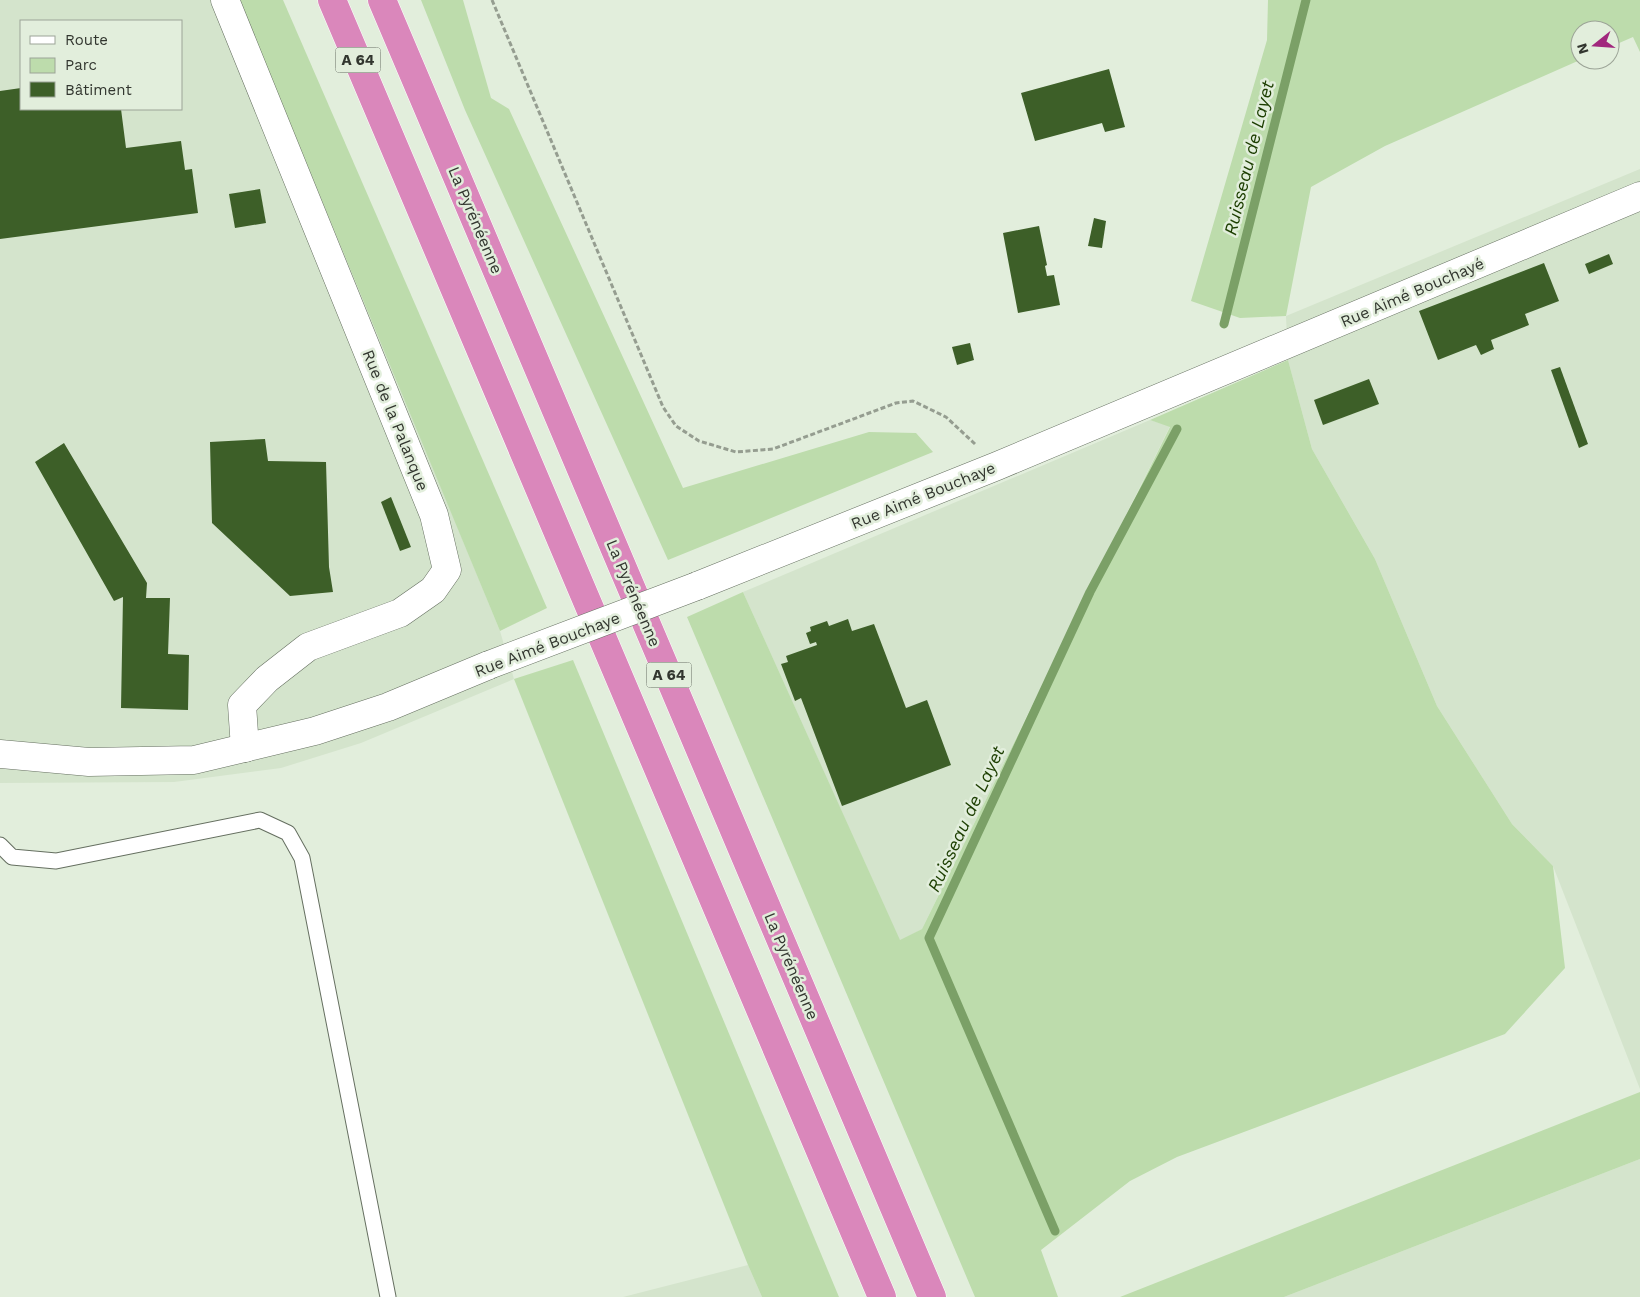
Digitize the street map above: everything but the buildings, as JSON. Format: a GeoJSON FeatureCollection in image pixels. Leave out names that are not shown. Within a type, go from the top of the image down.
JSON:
{"type":"FeatureCollection","features":[{"type":"Feature","properties":{"kind":"highway","name":"A 64"},"geometry":{"type":"LineString","coordinates":[[332,0],[882,1297]]}},
{"type":"Feature","properties":{"kind":"highway","name":"La Pyrénéenne"},"geometry":{"type":"LineString","coordinates":[[382,0],[932,1297]]}},
{"type":"Feature","properties":{"kind":"street","name":"Rue de la Palanque"},"geometry":{"type":"LineString","coordinates":[[226,0],[434,515],[447,570],[433,590],[400,613],[308,647],[267,680],[242,705],[245,748]]}},
{"type":"Feature","properties":{"kind":"street","name":"Rue Aimé Bouchayé"},"geometry":{"type":"LineString","coordinates":[[1183,387],[1640,196]]}},
{"type":"Feature","properties":{"kind":"street","name":"Rue Aimé Bouchaye"},"geometry":{"type":"LineString","coordinates":[[0,754],[89,762],[184,761],[315,731],[388,707],[489,665],[697,586],[996,466],[1183,387]]}},
{"type":"Feature","properties":{"kind":"lane"},"geometry":{"type":"LineString","coordinates":[[0,845],[12,857],[56,861],[260,820],[288,833],[302,858],[388,1297]]}},
{"type":"Feature","properties":{"kind":"path"},"geometry":{"type":"LineString","coordinates":[[492,0],[663,407],[676,426],[699,441],[736,452],[773,449],[896,404],[913,401],[946,417],[996,466]]}},
{"type":"Feature","properties":{"kind":"shaded area"},"geometry":{"type":"Polygon","coordinates":[[[0,0],[241,0],[500,631],[514,679],[361,743],[281,768],[174,782],[0,783],[0,0]]]}},
{"type":"Feature","properties":{"kind":"shaded area"},"geometry":{"type":"Polygon","coordinates":[[[1640,169],[1640,1089],[1553,866],[1512,824],[1437,706],[1375,559],[1312,449],[1288,360],[1286,316],[1640,169]]]}},
{"type":"Feature","properties":{"kind":"shaded area"},"geometry":{"type":"Polygon","coordinates":[[[1150,420],[1170,426],[922,929],[900,941],[743,592],[1150,420]]]}},
{"type":"Feature","properties":{"kind":"shaded area"},"geometry":{"type":"Polygon","coordinates":[[[1640,1159],[1640,1297],[1284,1297],[1640,1159]]]}},
{"type":"Feature","properties":{"kind":"shaded area"},"geometry":{"type":"Polygon","coordinates":[[[748,1265],[762,1297],[623,1297],[748,1265]]]}},
{"type":"Feature","properties":{"kind":"green space"},"geometry":{"type":"Polygon","coordinates":[[[239,0],[283,0],[547,608],[500,631],[239,0]]]}},
{"type":"Feature","properties":{"kind":"green space"},"geometry":{"type":"Polygon","coordinates":[[[421,0],[463,0],[491,98],[509,109],[683,488],[869,432],[916,433],[933,452],[668,560],[465,110],[421,0]]]}},
{"type":"Feature","properties":{"kind":"green space"},"geometry":{"type":"Polygon","coordinates":[[[1268,0],[1640,0],[1640,52],[1633,37],[1620,43],[1620,20],[1570,20],[1570,64],[1385,146],[1311,187],[1286,316],[1240,318],[1191,301],[1267,40],[1268,0]]]}},
{"type":"Feature","properties":{"kind":"green space"},"geometry":{"type":"Polygon","coordinates":[[[1288,360],[1312,449],[1375,559],[1437,706],[1512,824],[1553,866],[1565,968],[1505,1034],[1177,1157],[1130,1181],[1041,1250],[1058,1297],[975,1297],[687,617],[743,592],[900,940],[922,929],[1170,427],[1150,420],[1288,360]]]}},
{"type":"Feature","properties":{"kind":"green space"},"geometry":{"type":"Polygon","coordinates":[[[573,660],[839,1297],[762,1297],[748,1265],[514,679],[573,660]]]}},
{"type":"Feature","properties":{"kind":"green space"},"geometry":{"type":"Polygon","coordinates":[[[1640,1092],[1640,1159],[1284,1297],[1120,1297],[1640,1092]]]}},
{"type":"Feature","properties":{"kind":"waterway","name":"Ruisseau de Layet"},"geometry":{"type":"LineString","coordinates":[[1224,324],[1306,0]]}},
{"type":"Feature","properties":{"kind":"waterway","name":"Ruisseau de Layet"},"geometry":{"type":"LineString","coordinates":[[1055,1231],[929,938],[1090,592],[1177,429]]}}]}
